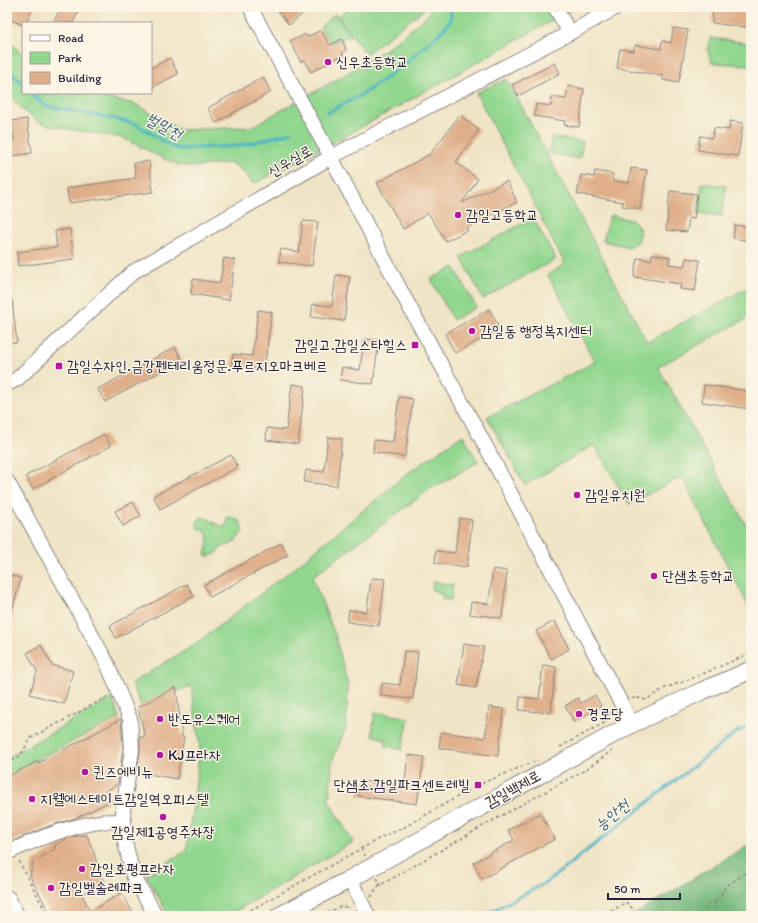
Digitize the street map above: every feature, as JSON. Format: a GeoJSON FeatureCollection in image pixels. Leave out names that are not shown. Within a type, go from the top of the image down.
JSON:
{"type":"FeatureCollection","features":[{"type":"Feature","properties":{"kind":"main road","name":"감일백제로"},"geometry":{"type":"LineString","coordinates":[[279,916],[350,879],[632,724],[751,670]]}},
{"type":"Feature","properties":{"kind":"main road"},"geometry":{"type":"LineString","coordinates":[[7,899],[16,916]]}},
{"type":"Feature","properties":{"kind":"street"},"geometry":{"type":"LineString","coordinates":[[250,7],[403,295],[484,442],[632,724]]}},
{"type":"Feature","properties":{"kind":"street"},"geometry":{"type":"LineString","coordinates":[[555,7],[570,33]]}},
{"type":"Feature","properties":{"kind":"street","name":"신우실로"},"geometry":{"type":"LineString","coordinates":[[7,384],[17,378],[133,272],[331,157],[617,7]]}},
{"type":"Feature","properties":{"kind":"street"},"geometry":{"type":"LineString","coordinates":[[7,481],[107,663],[130,719],[132,750],[123,810],[126,842],[133,875],[156,916]]}},
{"type":"Feature","properties":{"kind":"street"},"geometry":{"type":"LineString","coordinates":[[10,852],[47,836],[74,827],[100,822],[124,821]]}},
{"type":"Feature","properties":{"kind":"street"},"geometry":{"type":"LineString","coordinates":[[350,879],[368,916]]}},
{"type":"Feature","properties":{"kind":"path"},"geometry":{"type":"LineString","coordinates":[[560,748],[604,723],[612,710],[636,697],[646,700],[665,688],[692,679],[751,653]]}},
{"type":"Feature","properties":{"kind":"path"},"geometry":{"type":"LineString","coordinates":[[7,764],[20,756],[31,738],[111,695]]}},
{"type":"Feature","properties":{"kind":"path"},"geometry":{"type":"LineString","coordinates":[[322,916],[341,906],[350,908],[370,899],[378,887],[492,821],[585,770],[617,748]]}},
{"type":"Feature","properties":{"kind":"path"},"geometry":{"type":"LineString","coordinates":[[240,916],[382,837],[401,829],[478,785],[542,758]]}},
{"type":"Feature","properties":{"kind":"path"},"geometry":{"type":"LineString","coordinates":[[10,852],[48,916]]}},
{"type":"Feature","properties":{"kind":"path"},"geometry":{"type":"LineString","coordinates":[[703,916],[709,903],[717,901],[725,887],[748,871],[751,866]]}},
{"type":"Feature","properties":{"kind":"path"},"geometry":{"type":"LineString","coordinates":[[606,915],[626,902],[636,916]]}},
{"type":"Feature","properties":{"kind":"path"},"geometry":{"type":"LineString","coordinates":[[715,902],[716,916]]}},
{"type":"Feature","properties":{"kind":"green space"},"geometry":{"type":"Polygon","coordinates":[[[350,7],[427,7],[366,54],[338,17],[350,7]]]}},
{"type":"Feature","properties":{"kind":"green space"},"geometry":{"type":"Polygon","coordinates":[[[430,7],[576,7],[351,133],[256,183],[251,182],[247,175],[232,163],[191,167],[180,165],[123,138],[51,126],[37,121],[7,94],[7,39],[22,54],[22,94],[62,94],[64,96],[85,94],[135,104],[181,130],[251,127],[336,80],[388,48],[429,14],[430,7]]]}},
{"type":"Feature","properties":{"kind":"green space"},"geometry":{"type":"Polygon","coordinates":[[[335,14],[351,36],[331,43],[320,27],[335,14]]]}},
{"type":"Feature","properties":{"kind":"green space"},"geometry":{"type":"Polygon","coordinates":[[[710,38],[748,43],[751,50],[751,65],[712,63],[708,51],[710,38]]]}},
{"type":"Feature","properties":{"kind":"green space"},"geometry":{"type":"Polygon","coordinates":[[[507,79],[647,342],[751,286],[751,316],[658,367],[751,534],[751,611],[682,477],[629,504],[594,445],[525,485],[487,417],[595,362],[548,275],[565,264],[476,93],[507,79]]]}},
{"type":"Feature","properties":{"kind":"green space"},"geometry":{"type":"Polygon","coordinates":[[[552,137],[583,142],[580,159],[549,153],[552,137]]]}},
{"type":"Feature","properties":{"kind":"green space"},"geometry":{"type":"Polygon","coordinates":[[[702,183],[726,186],[722,216],[698,213],[702,183]]]}},
{"type":"Feature","properties":{"kind":"green space"},"geometry":{"type":"Polygon","coordinates":[[[610,215],[634,221],[639,228],[639,241],[629,247],[603,241],[610,215]]]}},
{"type":"Feature","properties":{"kind":"green space"},"geometry":{"type":"Polygon","coordinates":[[[533,218],[556,259],[483,299],[461,257],[533,218]]]}},
{"type":"Feature","properties":{"kind":"green space"},"geometry":{"type":"Polygon","coordinates":[[[454,267],[476,307],[453,320],[431,279],[454,267]]]}},
{"type":"Feature","properties":{"kind":"green space"},"geometry":{"type":"Polygon","coordinates":[[[463,435],[478,462],[427,491],[312,577],[335,635],[348,685],[346,727],[332,762],[329,802],[353,842],[227,916],[169,916],[146,875],[186,851],[200,747],[191,686],[142,707],[131,683],[196,644],[298,565],[408,473],[463,435]]]}},
{"type":"Feature","properties":{"kind":"green space"},"geometry":{"type":"Polygon","coordinates":[[[201,517],[206,518],[222,527],[226,526],[227,518],[231,517],[240,521],[243,531],[232,544],[220,548],[217,553],[206,556],[208,536],[207,533],[197,526],[197,522],[201,517]]]}},
{"type":"Feature","properties":{"kind":"green space"},"geometry":{"type":"Polygon","coordinates":[[[433,582],[453,585],[451,600],[442,599],[443,594],[438,594],[438,591],[432,590],[433,582]]]}},
{"type":"Feature","properties":{"kind":"green space"},"geometry":{"type":"Polygon","coordinates":[[[112,698],[119,718],[7,775],[7,758],[112,698]]]}},
{"type":"Feature","properties":{"kind":"green space"},"geometry":{"type":"Polygon","coordinates":[[[375,712],[409,718],[402,750],[386,746],[386,740],[372,735],[375,712]]]}},
{"type":"Feature","properties":{"kind":"green space"},"geometry":{"type":"Polygon","coordinates":[[[751,843],[751,916],[632,916],[751,843]]]}},
{"type":"Feature","properties":{"kind":"building"},"geometry":{"type":"Polygon","coordinates":[[[7,7],[34,7],[26,22],[22,22],[22,25],[7,18],[7,7]]]}},
{"type":"Feature","properties":{"kind":"building"},"geometry":{"type":"Polygon","coordinates":[[[61,7],[80,7],[73,22],[54,22],[61,7]]]}},
{"type":"Feature","properties":{"kind":"building"},"geometry":{"type":"Polygon","coordinates":[[[275,7],[311,7],[289,25],[275,7]]]}},
{"type":"Feature","properties":{"kind":"building"},"geometry":{"type":"Polygon","coordinates":[[[725,7],[751,7],[751,28],[712,23],[713,9],[725,11],[725,7]]]}},
{"type":"Feature","properties":{"kind":"building"},"geometry":{"type":"Polygon","coordinates":[[[673,28],[688,30],[679,83],[663,80],[663,76],[617,68],[620,49],[634,51],[635,45],[661,49],[662,41],[671,43],[673,28]]]}},
{"type":"Feature","properties":{"kind":"building"},"geometry":{"type":"Polygon","coordinates":[[[321,30],[330,45],[342,39],[346,49],[342,53],[343,55],[311,72],[305,60],[301,62],[290,41],[305,34],[307,37],[321,30]]]}},
{"type":"Feature","properties":{"kind":"building"},"geometry":{"type":"Polygon","coordinates":[[[170,58],[178,74],[152,87],[152,67],[170,58]]]}},
{"type":"Feature","properties":{"kind":"building"},"geometry":{"type":"Polygon","coordinates":[[[555,63],[560,73],[518,96],[512,85],[555,63]]]}},
{"type":"Feature","properties":{"kind":"building"},"geometry":{"type":"Polygon","coordinates":[[[263,77],[271,92],[216,123],[208,108],[263,77]]]}},
{"type":"Feature","properties":{"kind":"building"},"geometry":{"type":"Polygon","coordinates":[[[568,86],[584,89],[579,127],[564,125],[565,121],[534,116],[536,104],[551,106],[552,97],[566,99],[568,86]]]}},
{"type":"Feature","properties":{"kind":"building","name":"감일고등학교"},"geometry":{"type":"Polygon","coordinates":[[[460,115],[479,130],[456,162],[478,179],[462,203],[507,181],[517,202],[466,228],[468,230],[446,241],[428,213],[403,229],[377,183],[430,154],[460,115]]]}},
{"type":"Feature","properties":{"kind":"building"},"geometry":{"type":"Polygon","coordinates":[[[27,119],[32,153],[7,157],[7,141],[14,140],[11,121],[27,119]]]}},
{"type":"Feature","properties":{"kind":"building"},"geometry":{"type":"Polygon","coordinates":[[[730,121],[743,123],[738,156],[698,150],[700,136],[712,138],[714,128],[729,130],[730,121]]]}},
{"type":"Feature","properties":{"kind":"building"},"geometry":{"type":"Polygon","coordinates":[[[149,161],[153,192],[69,203],[67,188],[136,178],[134,163],[149,161]]]}},
{"type":"Feature","properties":{"kind":"building"},"geometry":{"type":"Polygon","coordinates":[[[631,168],[647,170],[640,209],[622,206],[623,202],[577,194],[581,175],[594,177],[595,171],[613,174],[612,181],[629,183],[631,168]]]}},
{"type":"Feature","properties":{"kind":"building"},"geometry":{"type":"Polygon","coordinates":[[[670,191],[697,194],[694,219],[689,218],[687,232],[666,230],[670,191]]]}},
{"type":"Feature","properties":{"kind":"building"},"geometry":{"type":"Polygon","coordinates":[[[303,221],[318,222],[312,266],[279,262],[281,249],[299,252],[303,221]]]}},
{"type":"Feature","properties":{"kind":"building"},"geometry":{"type":"Polygon","coordinates":[[[735,225],[751,227],[751,241],[733,238],[735,225]]]}},
{"type":"Feature","properties":{"kind":"building"},"geometry":{"type":"Polygon","coordinates":[[[70,229],[74,259],[18,266],[17,252],[57,247],[55,231],[70,229]]]}},
{"type":"Feature","properties":{"kind":"building"},"geometry":{"type":"Polygon","coordinates":[[[652,254],[670,257],[669,264],[684,266],[686,258],[700,260],[695,291],[680,289],[681,284],[634,277],[637,258],[651,260],[652,254]]]}},
{"type":"Feature","properties":{"kind":"building"},"geometry":{"type":"Polygon","coordinates":[[[224,258],[235,260],[229,300],[191,294],[193,279],[220,283],[224,258]]]}},
{"type":"Feature","properties":{"kind":"building"},"geometry":{"type":"Polygon","coordinates":[[[336,275],[350,277],[344,321],[311,317],[313,304],[332,306],[336,275]]]}},
{"type":"Feature","properties":{"kind":"building"},"geometry":{"type":"Polygon","coordinates":[[[7,300],[12,300],[17,342],[7,343],[7,300]]]}},
{"type":"Feature","properties":{"kind":"building","name":"감일동 행정복지센터"},"geometry":{"type":"Polygon","coordinates":[[[489,309],[500,329],[455,353],[445,334],[489,309]]]}},
{"type":"Feature","properties":{"kind":"building"},"geometry":{"type":"Polygon","coordinates":[[[258,310],[272,312],[264,370],[232,366],[233,354],[252,356],[258,310]]]}},
{"type":"Feature","properties":{"kind":"building"},"geometry":{"type":"Polygon","coordinates":[[[364,339],[379,340],[373,384],[340,380],[342,367],[360,370],[364,339]]]}},
{"type":"Feature","properties":{"kind":"building"},"geometry":{"type":"Polygon","coordinates":[[[175,347],[182,360],[105,402],[98,389],[175,347]]]}},
{"type":"Feature","properties":{"kind":"building"},"geometry":{"type":"Polygon","coordinates":[[[292,384],[305,386],[298,444],[266,440],[267,428],[286,430],[292,384]]]}},
{"type":"Feature","properties":{"kind":"building"},"geometry":{"type":"Polygon","coordinates":[[[704,385],[751,391],[751,409],[702,402],[704,385]]]}},
{"type":"Feature","properties":{"kind":"building"},"geometry":{"type":"Polygon","coordinates":[[[399,397],[413,399],[405,457],[373,452],[374,440],[393,442],[399,397]]]}},
{"type":"Feature","properties":{"kind":"building"},"geometry":{"type":"Polygon","coordinates":[[[104,434],[111,446],[33,489],[26,476],[104,434]]]}},
{"type":"Feature","properties":{"kind":"building"},"geometry":{"type":"Polygon","coordinates":[[[328,437],[342,439],[337,486],[304,482],[306,470],[324,472],[328,437]]]}},
{"type":"Feature","properties":{"kind":"building"},"geometry":{"type":"Polygon","coordinates":[[[231,455],[238,467],[160,509],[153,496],[231,455]]]}},
{"type":"Feature","properties":{"kind":"building"},"geometry":{"type":"Polygon","coordinates":[[[133,502],[141,516],[123,526],[115,511],[133,502]]]}},
{"type":"Feature","properties":{"kind":"building"},"geometry":{"type":"Polygon","coordinates":[[[459,518],[472,520],[467,567],[435,563],[436,551],[455,553],[459,518]]]}},
{"type":"Feature","properties":{"kind":"building"},"geometry":{"type":"Polygon","coordinates":[[[281,543],[288,555],[210,597],[204,585],[281,543]]]}},
{"type":"Feature","properties":{"kind":"building"},"geometry":{"type":"Polygon","coordinates":[[[493,569],[507,571],[502,618],[470,614],[471,602],[489,604],[493,569]]]}},
{"type":"Feature","properties":{"kind":"building"},"geometry":{"type":"Polygon","coordinates":[[[7,575],[21,578],[9,622],[7,621],[7,575]]]}},
{"type":"Feature","properties":{"kind":"building"},"geometry":{"type":"Polygon","coordinates":[[[371,578],[385,579],[379,626],[347,622],[349,610],[367,612],[371,578]]]}},
{"type":"Feature","properties":{"kind":"building"},"geometry":{"type":"Polygon","coordinates":[[[187,584],[194,596],[116,638],[110,626],[187,584]]]}},
{"type":"Feature","properties":{"kind":"building"},"geometry":{"type":"Polygon","coordinates":[[[555,621],[569,649],[551,659],[536,631],[555,621]]]}},
{"type":"Feature","properties":{"kind":"building"},"geometry":{"type":"Polygon","coordinates":[[[464,644],[484,647],[476,688],[458,685],[464,644]]]}},
{"type":"Feature","properties":{"kind":"building"},"geometry":{"type":"Polygon","coordinates":[[[41,645],[52,665],[73,671],[64,704],[30,694],[37,671],[27,653],[41,645]]]}},
{"type":"Feature","properties":{"kind":"building"},"geometry":{"type":"Polygon","coordinates":[[[404,651],[418,652],[413,699],[381,696],[382,683],[400,685],[404,651]]]}},
{"type":"Feature","properties":{"kind":"building"},"geometry":{"type":"Polygon","coordinates":[[[543,665],[556,667],[551,713],[519,710],[520,697],[539,699],[543,665]]]}},
{"type":"Feature","properties":{"kind":"building"},"geometry":{"type":"Polygon","coordinates":[[[176,687],[182,737],[184,737],[177,779],[137,772],[140,737],[145,737],[138,707],[176,687]]]}},
{"type":"Feature","properties":{"kind":"building","name":"경로당"},"geometry":{"type":"Polygon","coordinates":[[[595,695],[601,706],[574,722],[565,706],[578,698],[581,703],[595,695]]]}},
{"type":"Feature","properties":{"kind":"building"},"geometry":{"type":"Polygon","coordinates":[[[489,707],[504,709],[498,756],[439,748],[441,732],[485,738],[489,707]]]}},
{"type":"Feature","properties":{"kind":"building"},"geometry":{"type":"Polygon","coordinates":[[[121,719],[123,747],[118,784],[106,791],[111,801],[76,818],[49,826],[11,842],[7,833],[7,777],[38,761],[39,763],[121,719]]]}},
{"type":"Feature","properties":{"kind":"building"},"geometry":{"type":"Polygon","coordinates":[[[408,755],[424,757],[417,804],[358,796],[361,781],[404,787],[408,755]]]}},
{"type":"Feature","properties":{"kind":"building"},"geometry":{"type":"Polygon","coordinates":[[[540,813],[555,839],[482,879],[473,863],[514,840],[508,830],[540,813]]]}},
{"type":"Feature","properties":{"kind":"building"},"geometry":{"type":"Polygon","coordinates":[[[87,835],[104,883],[82,894],[90,912],[121,893],[135,916],[51,916],[30,876],[33,862],[55,849],[54,846],[70,837],[87,835]]]}},
{"type":"Feature","properties":{"kind":"waterway","name":"벌말천"},"geometry":{"type":"LineString","coordinates":[[327,113],[363,94],[404,65],[443,30],[450,21],[452,7]]}},
{"type":"Feature","properties":{"kind":"waterway","name":"벌말천"},"geometry":{"type":"LineString","coordinates":[[7,68],[22,84]]}},
{"type":"Feature","properties":{"kind":"waterway","name":"벌말천"},"geometry":{"type":"LineString","coordinates":[[31,94],[44,105],[136,124],[172,147],[180,149],[238,146],[290,132]]}},
{"type":"Feature","properties":{"kind":"waterway","name":"능안천"},"geometry":{"type":"LineString","coordinates":[[483,916],[547,882],[737,732],[751,726]]}},
{"type":"Feature","properties":{"kind":"place","name":"신우초등학교"},"geometry":{"type":"Point","coordinates":[328,62]}},
{"type":"Feature","properties":{"kind":"place","name":"감일고등학교"},"geometry":{"type":"Point","coordinates":[458,215]}},
{"type":"Feature","properties":{"kind":"place","name":"감일동 행정복지센터"},"geometry":{"type":"Point","coordinates":[472,331]}},
{"type":"Feature","properties":{"kind":"place","name":"감일고.감일스타힐스"},"geometry":{"type":"Point","coordinates":[415,345]}},
{"type":"Feature","properties":{"kind":"place","name":"감일수자인.금강펜테리움정문.푸르지오마크베르"},"geometry":{"type":"Point","coordinates":[59,366]}},
{"type":"Feature","properties":{"kind":"place","name":"감일유치원"},"geometry":{"type":"Point","coordinates":[577,495]}},
{"type":"Feature","properties":{"kind":"place","name":"단샘초등학교"},"geometry":{"type":"Point","coordinates":[654,576]}},
{"type":"Feature","properties":{"kind":"place","name":"경로당"},"geometry":{"type":"Point","coordinates":[579,714]}},
{"type":"Feature","properties":{"kind":"place","name":"반도유스퀘어"},"geometry":{"type":"Point","coordinates":[160,719]}},
{"type":"Feature","properties":{"kind":"place","name":"KJ프라자"},"geometry":{"type":"Point","coordinates":[160,755]}},
{"type":"Feature","properties":{"kind":"place","name":"퀸즈에비뉴"},"geometry":{"type":"Point","coordinates":[85,772]}},
{"type":"Feature","properties":{"kind":"place","name":"단샘초.감일파크센트레빌"},"geometry":{"type":"Point","coordinates":[478,785]}},
{"type":"Feature","properties":{"kind":"place","name":"지웰에스테이트감일역오피스텔"},"geometry":{"type":"Point","coordinates":[32,799]}},
{"type":"Feature","properties":{"kind":"place","name":"감일제1공영주차장"},"geometry":{"type":"Point","coordinates":[163,817]}},
{"type":"Feature","properties":{"kind":"place","name":"감일호평프라자"},"geometry":{"type":"Point","coordinates":[82,869]}},
{"type":"Feature","properties":{"kind":"place","name":"감일벨솔레파크"},"geometry":{"type":"Point","coordinates":[51,888]}}]}
